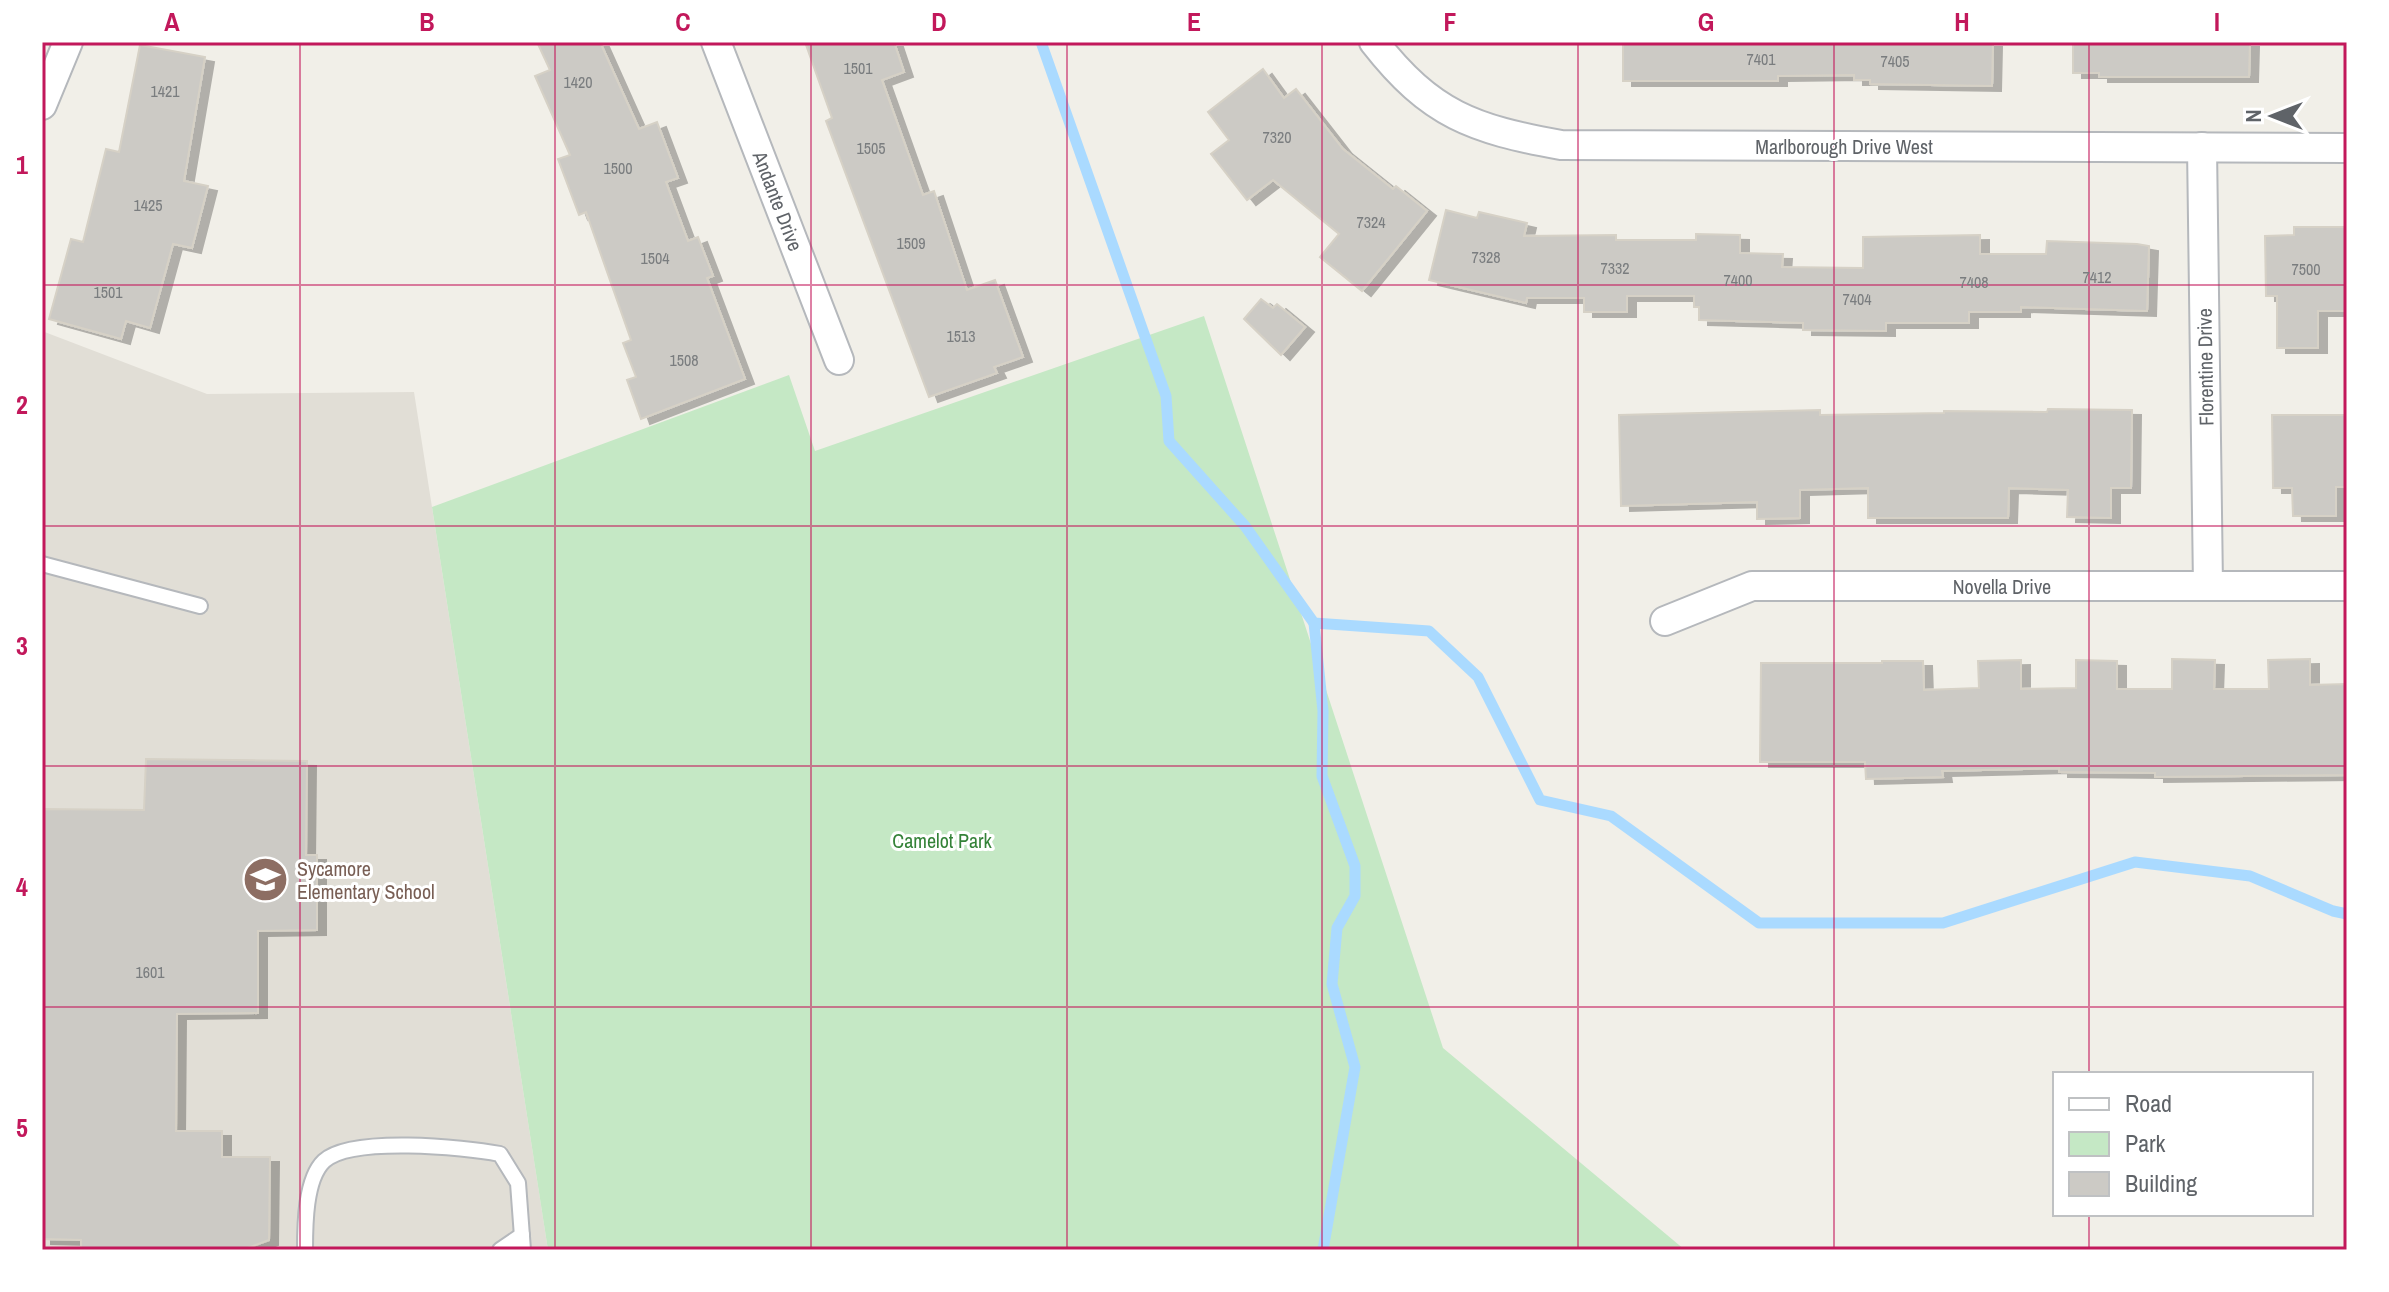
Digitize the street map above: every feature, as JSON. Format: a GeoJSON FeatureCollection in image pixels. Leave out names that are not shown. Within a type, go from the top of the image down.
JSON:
{"type":"FeatureCollection","features":[{"type":"Feature","properties":{"kind":"street"},"geometry":{"type":"LineString","coordinates":[[42,105],[68,42]]}},
{"type":"Feature","properties":{"kind":"street","name":"Andante Drive"},"geometry":{"type":"LineString","coordinates":[[716,42],[839,360]]}},
{"type":"Feature","properties":{"kind":"street","name":"Marlborough Drive West"},"geometry":{"type":"LineString","coordinates":[[1374,42],[1399,72],[1431,100],[1468,123],[1561,145],[2347,148]]}},
{"type":"Feature","properties":{"kind":"street","name":"Florentine Drive"},"geometry":{"type":"LineString","coordinates":[[2202,147],[2208,586]]}},
{"type":"Feature","properties":{"kind":"street","name":"Novella Drive"},"geometry":{"type":"LineString","coordinates":[[1665,621],[1752,586],[2347,586]]}},
{"type":"Feature","properties":{"kind":"lane"},"geometry":{"type":"LineString","coordinates":[[42,564],[200,606]]}},
{"type":"Feature","properties":{"kind":"lane"},"geometry":{"type":"LineString","coordinates":[[305,1250],[311,1185],[324,1161],[348,1149],[404,1146],[475,1149],[500,1154],[518,1183],[522,1243],[500,1250]]}},
{"type":"Feature","properties":{"kind":"shaded area","name":"Sycamore Elementary School"},"geometry":{"type":"Polygon","coordinates":[[[42,331],[207,394],[414,392],[548,1250],[42,1250],[42,331]]]}},
{"type":"Feature","properties":{"kind":"green space","name":"Camelot Park"},"geometry":{"type":"Polygon","coordinates":[[[1204,316],[1443,1048],[1685,1250],[548,1250],[432,507],[789,375],[815,451],[1204,316]]]}},
{"type":"Feature","properties":{"kind":"building"},"geometry":{"type":"Polygon","coordinates":[[[537,42],[600,42],[639,129],[657,122],[678,178],[666,182],[688,241],[698,237],[713,276],[707,278],[745,379],[641,419],[627,380],[636,377],[623,343],[631,340],[586,212],[579,215],[558,159],[570,155],[535,76],[550,70],[537,42]]]}},
{"type":"Feature","properties":{"kind":"building"},"geometry":{"type":"Polygon","coordinates":[[[805,42],[894,42],[904,72],[882,80],[923,195],[934,191],[967,290],[995,280],[1023,357],[994,367],[997,373],[929,397],[826,121],[832,118],[805,42]]]}},
{"type":"Feature","properties":{"kind":"building"},"geometry":{"type":"Polygon","coordinates":[[[1623,42],[1993,42],[1992,86],[1870,84],[1870,80],[1854,80],[1854,75],[1778,76],[1778,81],[1623,81],[1623,42]]]}},
{"type":"Feature","properties":{"kind":"building"},"geometry":{"type":"Polygon","coordinates":[[[2073,42],[2250,42],[2249,77],[2099,77],[2099,73],[2073,73],[2073,42]]]}},
{"type":"Feature","properties":{"kind":"building"},"geometry":{"type":"Polygon","coordinates":[[[140,45],[205,57],[184,181],[208,186],[192,248],[173,244],[150,328],[126,321],[121,339],[49,319],[71,239],[83,242],[106,149],[119,152],[140,45]]]}},
{"type":"Feature","properties":{"kind":"building"},"geometry":{"type":"Polygon","coordinates":[[[1263,69],[1284,98],[1296,89],[1343,149],[1393,189],[1396,186],[1427,211],[1362,291],[1320,257],[1339,234],[1273,180],[1247,200],[1211,154],[1229,140],[1208,112],[1263,69]]]}},
{"type":"Feature","properties":{"kind":"building"},"geometry":{"type":"Polygon","coordinates":[[[1446,210],[1477,218],[1479,212],[1527,223],[1524,236],[1616,235],[1616,240],[1696,240],[1696,234],[1740,235],[1740,253],[1783,254],[1782,267],[1863,268],[1863,237],[1980,235],[1980,254],[2046,254],[2047,241],[2137,244],[2149,246],[2147,311],[2021,307],[2021,312],[1969,312],[1969,323],[1886,323],[1886,331],[1803,330],[1803,323],[1699,320],[1699,307],[1694,307],[1694,296],[1627,296],[1627,312],[1584,312],[1584,298],[1527,298],[1526,303],[1429,280],[1446,210]]]}},
{"type":"Feature","properties":{"kind":"building"},"geometry":{"type":"Polygon","coordinates":[[[2294,227],[2347,227],[2347,311],[2318,311],[2318,348],[2277,348],[2277,296],[2266,296],[2265,236],[2294,235],[2294,227]]]}},
{"type":"Feature","properties":{"kind":"building"},"geometry":{"type":"Polygon","coordinates":[[[1261,299],[1273,308],[1277,304],[1305,327],[1281,355],[1244,319],[1261,299]]]}},
{"type":"Feature","properties":{"kind":"building"},"geometry":{"type":"Polygon","coordinates":[[[2048,409],[2132,410],[2131,488],[2111,488],[2111,518],[2067,517],[2068,490],[2009,488],[2008,518],[1868,518],[1868,488],[1800,490],[1800,518],[1757,519],[1757,502],[1621,506],[1619,415],[1820,410],[1820,415],[2047,412],[2048,409]]]}},
{"type":"Feature","properties":{"kind":"building"},"geometry":{"type":"Polygon","coordinates":[[[2272,415],[2347,415],[2347,487],[2336,487],[2336,516],[2293,516],[2292,488],[2273,488],[2272,415]]]}},
{"type":"Feature","properties":{"kind":"building"},"geometry":{"type":"Polygon","coordinates":[[[2172,659],[2215,660],[2214,689],[2269,689],[2268,660],[2310,659],[2310,685],[2347,684],[2347,775],[2155,777],[2155,773],[2059,772],[2059,768],[1942,771],[1943,777],[1866,779],[1865,762],[1760,762],[1761,663],[1923,661],[1924,690],[1979,688],[1978,661],[2021,660],[2021,689],[2076,688],[2076,660],[2117,661],[2117,689],[2172,689],[2172,659]]]}},
{"type":"Feature","properties":{"kind":"building"},"geometry":{"type":"Polygon","coordinates":[[[146,759],[307,761],[306,855],[317,855],[317,930],[258,931],[258,1013],[177,1014],[176,1131],[222,1131],[222,1157],[270,1157],[269,1240],[242,1250],[81,1250],[81,1240],[42,1239],[42,809],[144,810],[146,759]]]}},
{"type":"Feature","properties":{"kind":"waterway"},"geometry":{"type":"LineString","coordinates":[[1041,42],[1166,396],[1169,441],[1245,526],[1314,623],[1429,631],[1478,677],[1540,800],[1611,816],[1759,923],[1943,923],[2135,862],[2250,876],[2347,914]]}},
{"type":"Feature","properties":{"kind":"waterway"},"geometry":{"type":"LineString","coordinates":[[1314,623],[1323,711],[1322,776],[1355,866],[1355,896],[1337,928],[1332,984],[1355,1067],[1323,1250]]}},
{"type":"Feature","properties":{"kind":"place","name":"Sycamore Elementary School"},"geometry":{"type":"Point","coordinates":[266,879]}}]}
